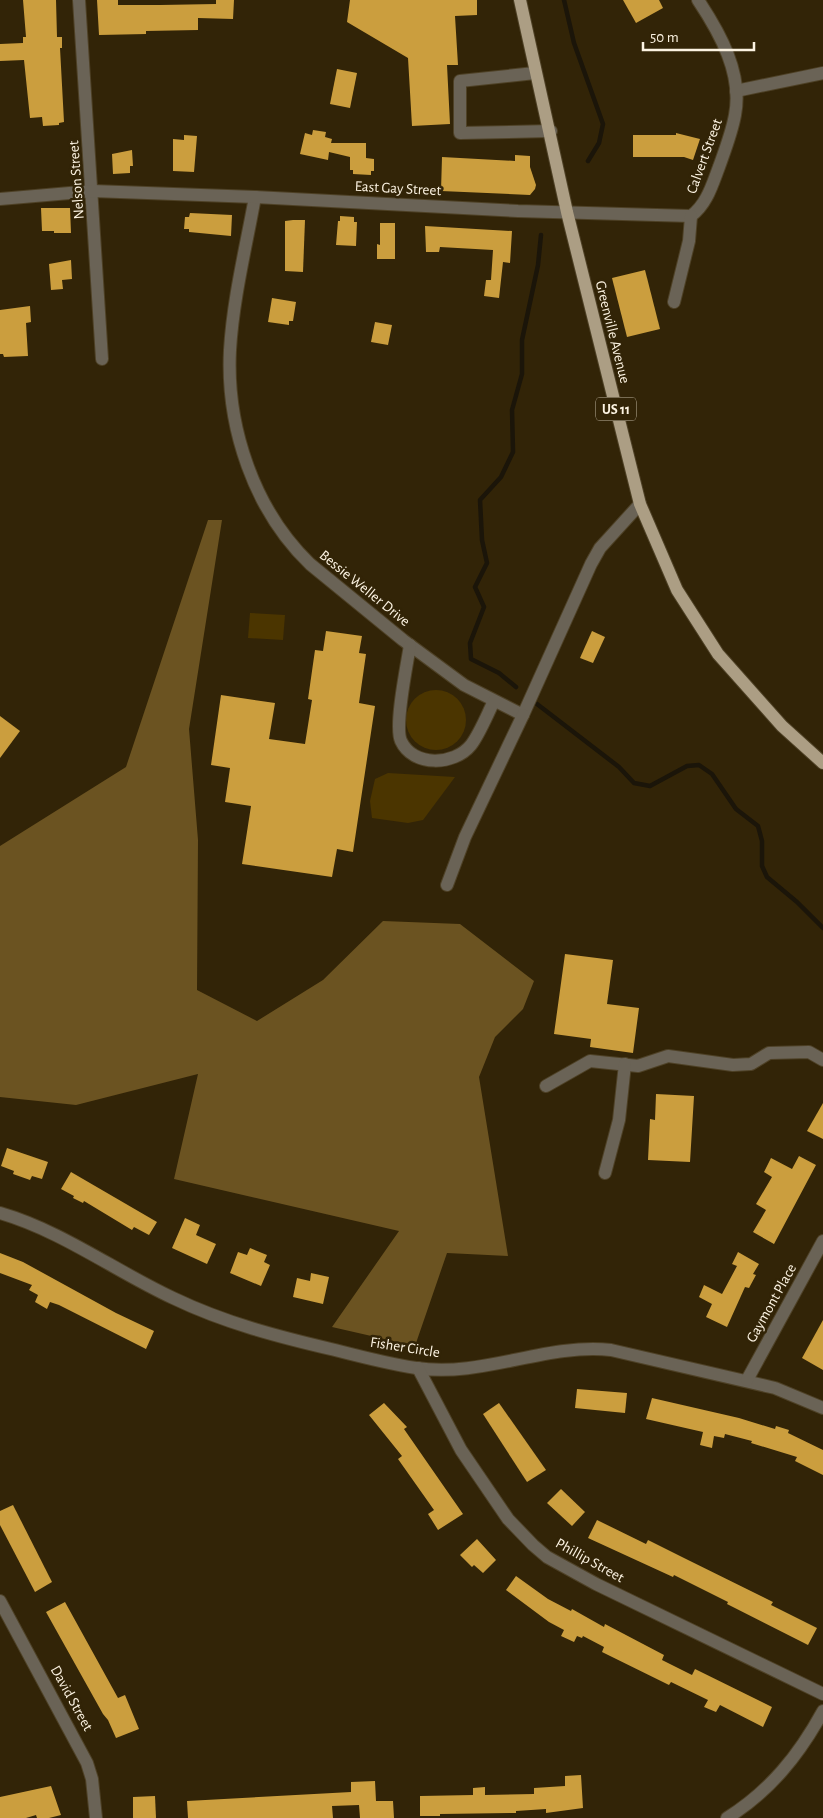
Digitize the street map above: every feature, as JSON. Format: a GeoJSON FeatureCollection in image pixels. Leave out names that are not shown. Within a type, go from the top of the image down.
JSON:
{"type":"FeatureCollection","features":[{"type":"Feature","properties":{"kind":"main road","name":"Greenville Avenue"},"geometry":{"type":"LineString","coordinates":[[520,0],[535,73],[551,131],[567,212],[640,504],[677,590],[718,654],[782,726],[823,763]]}},
{"type":"Feature","properties":{"kind":"street","name":"Nelson Street"},"geometry":{"type":"LineString","coordinates":[[79,0],[93,191],[102,359]]}},
{"type":"Feature","properties":{"kind":"street","name":"Calvert Street"},"geometry":{"type":"LineString","coordinates":[[695,213],[714,180],[736,114],[736,91],[732,66],[725,48],[698,0]]}},
{"type":"Feature","properties":{"kind":"street"},"geometry":{"type":"LineString","coordinates":[[535,73],[460,80],[460,133],[551,131]]}},
{"type":"Feature","properties":{"kind":"street"},"geometry":{"type":"LineString","coordinates":[[736,91],[823,73]]}},
{"type":"Feature","properties":{"kind":"street","name":"East Gay Street"},"geometry":{"type":"LineString","coordinates":[[0,199],[93,191],[567,212],[695,213]]}},
{"type":"Feature","properties":{"kind":"street","name":"Bessie Weller Drive"},"geometry":{"type":"LineString","coordinates":[[255,197],[230,350],[234,411],[244,453],[270,513],[297,551],[310,564],[410,645],[464,686],[523,715]]}},
{"type":"Feature","properties":{"kind":"street"},"geometry":{"type":"LineString","coordinates":[[674,302],[695,213]]}},
{"type":"Feature","properties":{"kind":"street"},"geometry":{"type":"LineString","coordinates":[[447,885],[465,837],[523,715],[591,564],[600,548],[640,504]]}},
{"type":"Feature","properties":{"kind":"street"},"geometry":{"type":"LineString","coordinates":[[410,645],[399,723],[400,740],[411,753],[426,760],[440,761],[458,756],[470,746],[494,701]]}},
{"type":"Feature","properties":{"kind":"street"},"geometry":{"type":"LineString","coordinates":[[546,1086],[590,1061],[638,1066],[668,1056],[733,1065],[752,1064],[769,1053],[809,1052],[823,1060]]}},
{"type":"Feature","properties":{"kind":"street"},"geometry":{"type":"LineString","coordinates":[[605,1173],[619,1120],[625,1064]]}},
{"type":"Feature","properties":{"kind":"street","name":"Fisher Circle"},"geometry":{"type":"LineString","coordinates":[[0,1213],[55,1236],[149,1286],[217,1317],[280,1337],[418,1368],[455,1370],[474,1368],[552,1351],[593,1348],[625,1352],[775,1388],[823,1408]]}},
{"type":"Feature","properties":{"kind":"street","name":"Gaymont Place"},"geometry":{"type":"LineString","coordinates":[[746,1380],[823,1241]]}},
{"type":"Feature","properties":{"kind":"street","name":"Phillip Street"},"geometry":{"type":"LineString","coordinates":[[418,1368],[462,1450],[521,1533],[547,1557],[596,1584],[823,1694]]}},
{"type":"Feature","properties":{"kind":"street","name":"David Street"},"geometry":{"type":"LineString","coordinates":[[0,1601],[5,1622],[87,1763],[92,1779],[96,1818]]}},
{"type":"Feature","properties":{"kind":"street"},"geometry":{"type":"LineString","coordinates":[[727,1818],[758,1796],[787,1767],[801,1748],[823,1711]]}},
{"type":"Feature","properties":{"kind":"shaded area"},"geometry":{"type":"Polygon","coordinates":[[[208,520],[222,520],[189,729],[198,840],[197,990],[257,1021],[323,980],[383,921],[460,924],[534,981],[523,1009],[495,1037],[479,1077],[508,1256],[447,1253],[415,1346],[332,1327],[399,1231],[174,1179],[198,1074],[76,1105],[0,1097],[0,846],[126,767],[208,520]]]}},
{"type":"Feature","properties":{"kind":"shaded area"},"geometry":{"type":"Polygon","coordinates":[[[250,613],[285,615],[283,640],[248,638],[250,613]]]}},
{"type":"Feature","properties":{"kind":"shaded area"},"geometry":{"type":"Polygon","coordinates":[[[430,690],[442,690],[458,698],[464,708],[466,720],[464,732],[458,742],[442,750],[430,750],[414,742],[406,726],[406,714],[414,698],[430,690]]]}},
{"type":"Feature","properties":{"kind":"shaded area"},"geometry":{"type":"Polygon","coordinates":[[[388,773],[455,777],[423,820],[408,823],[372,818],[370,801],[375,779],[388,773]]]}},
{"type":"Feature","properties":{"kind":"building"},"geometry":{"type":"Polygon","coordinates":[[[23,0],[56,0],[57,37],[62,37],[62,48],[60,48],[64,122],[59,123],[59,125],[43,126],[42,117],[30,118],[24,60],[0,61],[0,44],[23,43],[23,37],[26,37],[23,0]]]}},
{"type":"Feature","properties":{"kind":"building"},"geometry":{"type":"Polygon","coordinates":[[[97,0],[118,0],[118,5],[160,5],[216,4],[216,0],[234,0],[233,19],[198,18],[198,30],[146,31],[146,34],[99,35],[97,0]]]}},
{"type":"Feature","properties":{"kind":"building"},"geometry":{"type":"Polygon","coordinates":[[[350,0],[477,0],[477,15],[455,16],[458,65],[447,65],[450,124],[412,126],[408,58],[347,22],[350,0]]]}},
{"type":"Feature","properties":{"kind":"building"},"geometry":{"type":"Polygon","coordinates":[[[623,0],[659,0],[663,8],[636,23],[623,0]]]}},
{"type":"Feature","properties":{"kind":"building"},"geometry":{"type":"Polygon","coordinates":[[[337,69],[357,73],[350,108],[330,104],[337,69]]]}},
{"type":"Feature","properties":{"kind":"building"},"geometry":{"type":"Polygon","coordinates":[[[313,130],[326,132],[325,137],[332,139],[331,143],[366,143],[366,158],[374,159],[374,171],[371,171],[371,175],[353,174],[353,170],[350,170],[350,157],[329,152],[328,160],[300,154],[305,133],[312,135],[313,130]]]}},
{"type":"Feature","properties":{"kind":"building"},"geometry":{"type":"Polygon","coordinates":[[[676,133],[700,139],[693,160],[684,157],[633,157],[633,135],[676,135],[676,133]]]}},
{"type":"Feature","properties":{"kind":"building"},"geometry":{"type":"Polygon","coordinates":[[[184,135],[197,136],[194,172],[173,171],[173,139],[184,140],[184,135]]]}},
{"type":"Feature","properties":{"kind":"building"},"geometry":{"type":"Polygon","coordinates":[[[132,150],[133,166],[130,166],[130,173],[113,174],[112,154],[132,150]]]}},
{"type":"Feature","properties":{"kind":"building"},"geometry":{"type":"Polygon","coordinates":[[[515,155],[530,156],[530,167],[536,185],[530,195],[441,191],[442,157],[515,161],[515,155]]]}},
{"type":"Feature","properties":{"kind":"building"},"geometry":{"type":"Polygon","coordinates":[[[41,208],[70,208],[71,233],[42,231],[41,208]]]}},
{"type":"Feature","properties":{"kind":"building"},"geometry":{"type":"Polygon","coordinates":[[[190,213],[232,215],[231,236],[189,232],[189,229],[184,229],[185,217],[189,217],[190,213]]]}},
{"type":"Feature","properties":{"kind":"building"},"geometry":{"type":"Polygon","coordinates":[[[340,216],[354,217],[354,222],[357,222],[356,246],[336,245],[340,216]]]}},
{"type":"Feature","properties":{"kind":"building"},"geometry":{"type":"Polygon","coordinates":[[[305,220],[303,272],[285,271],[285,221],[305,220]]]}},
{"type":"Feature","properties":{"kind":"building"},"geometry":{"type":"Polygon","coordinates":[[[380,223],[395,223],[395,259],[377,259],[377,244],[380,245],[380,223]]]}},
{"type":"Feature","properties":{"kind":"building"},"geometry":{"type":"Polygon","coordinates":[[[425,226],[512,231],[510,263],[503,262],[499,298],[484,296],[486,280],[491,280],[493,250],[440,247],[439,252],[426,252],[425,226]]]}},
{"type":"Feature","properties":{"kind":"building"},"geometry":{"type":"Polygon","coordinates":[[[71,260],[72,279],[62,280],[63,289],[51,290],[49,264],[71,260]]]}},
{"type":"Feature","properties":{"kind":"building"},"geometry":{"type":"Polygon","coordinates":[[[645,270],[660,329],[627,337],[612,278],[645,270]]]}},
{"type":"Feature","properties":{"kind":"building"},"geometry":{"type":"Polygon","coordinates":[[[272,298],[296,302],[293,321],[289,321],[289,325],[268,322],[272,298]]]}},
{"type":"Feature","properties":{"kind":"building"},"geometry":{"type":"Polygon","coordinates":[[[30,306],[31,322],[26,323],[28,356],[4,357],[3,354],[0,354],[0,310],[30,306]]]}},
{"type":"Feature","properties":{"kind":"building"},"geometry":{"type":"Polygon","coordinates":[[[375,322],[392,325],[388,345],[371,342],[375,322]]]}},
{"type":"Feature","properties":{"kind":"building"},"geometry":{"type":"Polygon","coordinates":[[[326,631],[362,636],[359,653],[366,654],[359,703],[375,706],[353,852],[337,849],[332,877],[242,864],[251,806],[225,802],[230,768],[211,765],[221,695],[275,703],[269,739],[305,744],[312,700],[308,699],[315,650],[323,651],[326,631]]]}},
{"type":"Feature","properties":{"kind":"building"},"geometry":{"type":"Polygon","coordinates":[[[592,631],[605,637],[593,663],[580,658],[592,631]]]}},
{"type":"Feature","properties":{"kind":"building"},"geometry":{"type":"Polygon","coordinates":[[[0,716],[20,731],[0,758],[0,716]]]}},
{"type":"Feature","properties":{"kind":"building"},"geometry":{"type":"Polygon","coordinates":[[[565,954],[613,960],[607,1004],[639,1008],[633,1053],[590,1047],[591,1039],[554,1034],[565,954]]]}},
{"type":"Feature","properties":{"kind":"building"},"geometry":{"type":"Polygon","coordinates":[[[656,1094],[694,1096],[690,1162],[648,1160],[650,1119],[655,1120],[656,1094]]]}},
{"type":"Feature","properties":{"kind":"building"},"geometry":{"type":"Polygon","coordinates":[[[823,1103],[823,1139],[807,1131],[823,1103]]]}},
{"type":"Feature","properties":{"kind":"building"},"geometry":{"type":"Polygon","coordinates":[[[7,1148],[48,1162],[42,1179],[32,1176],[30,1180],[13,1174],[14,1171],[1,1166],[7,1148]]]}},
{"type":"Feature","properties":{"kind":"building"},"geometry":{"type":"Polygon","coordinates":[[[799,1156],[816,1165],[774,1244],[753,1232],[766,1210],[756,1204],[772,1177],[764,1172],[771,1158],[792,1169],[799,1156]]]}},
{"type":"Feature","properties":{"kind":"building"},"geometry":{"type":"Polygon","coordinates":[[[71,1172],[157,1222],[149,1235],[134,1227],[132,1230],[84,1201],[83,1203],[73,1198],[74,1196],[61,1189],[71,1172]]]}},
{"type":"Feature","properties":{"kind":"building"},"geometry":{"type":"Polygon","coordinates":[[[185,1218],[200,1225],[196,1235],[216,1244],[207,1264],[172,1248],[185,1218]]]}},
{"type":"Feature","properties":{"kind":"building"},"geometry":{"type":"Polygon","coordinates":[[[250,1248],[267,1255],[264,1262],[270,1265],[261,1286],[230,1273],[238,1252],[247,1255],[250,1248]]]}},
{"type":"Feature","properties":{"kind":"building"},"geometry":{"type":"Polygon","coordinates":[[[738,1252],[759,1264],[753,1274],[756,1275],[749,1288],[745,1287],[727,1327],[706,1317],[712,1304],[699,1297],[704,1285],[722,1294],[737,1266],[732,1264],[738,1252]]]}},
{"type":"Feature","properties":{"kind":"building"},"geometry":{"type":"Polygon","coordinates":[[[0,1253],[23,1262],[116,1313],[154,1331],[146,1349],[59,1305],[50,1302],[47,1309],[35,1302],[38,1295],[29,1290],[32,1285],[0,1273],[0,1253]]]}},
{"type":"Feature","properties":{"kind":"building"},"geometry":{"type":"Polygon","coordinates":[[[311,1273],[329,1277],[323,1304],[293,1297],[297,1278],[310,1281],[311,1273]]]}},
{"type":"Feature","properties":{"kind":"building"},"geometry":{"type":"Polygon","coordinates":[[[823,1320],[823,1370],[802,1358],[823,1320]]]}},
{"type":"Feature","properties":{"kind":"building"},"geometry":{"type":"Polygon","coordinates":[[[577,1389],[627,1393],[625,1413],[575,1408],[577,1389]]]}},
{"type":"Feature","properties":{"kind":"building"},"geometry":{"type":"Polygon","coordinates":[[[652,1398],[739,1418],[775,1429],[776,1426],[789,1430],[788,1433],[823,1450],[823,1475],[795,1461],[797,1457],[751,1443],[752,1441],[725,1434],[724,1438],[714,1436],[712,1448],[700,1445],[703,1432],[646,1419],[652,1398]]]}},
{"type":"Feature","properties":{"kind":"building"},"geometry":{"type":"Polygon","coordinates":[[[384,1403],[407,1427],[404,1429],[463,1514],[438,1530],[428,1514],[434,1510],[398,1459],[402,1456],[369,1415],[384,1403]]]}},
{"type":"Feature","properties":{"kind":"building"},"geometry":{"type":"Polygon","coordinates":[[[499,1403],[546,1470],[527,1482],[483,1414],[499,1403]]]}},
{"type":"Feature","properties":{"kind":"building"},"geometry":{"type":"Polygon","coordinates":[[[561,1489],[585,1512],[572,1526],[547,1503],[561,1489]]]}},
{"type":"Feature","properties":{"kind":"building"},"geometry":{"type":"Polygon","coordinates":[[[13,1505],[52,1582],[35,1592],[0,1525],[0,1511],[13,1505]]]}},
{"type":"Feature","properties":{"kind":"building"},"geometry":{"type":"Polygon","coordinates":[[[597,1520],[646,1544],[648,1540],[773,1602],[771,1605],[817,1628],[808,1645],[674,1575],[673,1577],[588,1538],[597,1520]]]}},
{"type":"Feature","properties":{"kind":"building"},"geometry":{"type":"Polygon","coordinates":[[[477,1539],[496,1560],[483,1573],[474,1565],[472,1567],[460,1555],[477,1539]]]}},
{"type":"Feature","properties":{"kind":"building"},"geometry":{"type":"Polygon","coordinates":[[[516,1576],[548,1599],[571,1611],[572,1609],[604,1627],[605,1624],[664,1655],[662,1660],[692,1675],[695,1669],[772,1707],[763,1727],[720,1705],[716,1712],[704,1707],[708,1700],[671,1682],[669,1685],[602,1652],[604,1647],[583,1636],[582,1638],[577,1636],[574,1642],[561,1636],[564,1630],[549,1622],[506,1590],[516,1576]]]}},
{"type":"Feature","properties":{"kind":"building"},"geometry":{"type":"Polygon","coordinates":[[[65,1602],[118,1698],[125,1695],[139,1729],[116,1738],[108,1720],[46,1612],[65,1602]]]}},
{"type":"Feature","properties":{"kind":"building"},"geometry":{"type":"Polygon","coordinates":[[[581,1775],[583,1808],[546,1813],[546,1809],[516,1811],[516,1813],[420,1816],[420,1796],[473,1795],[473,1788],[485,1787],[485,1795],[534,1794],[534,1788],[565,1786],[565,1776],[581,1775]]]}},
{"type":"Feature","properties":{"kind":"building"},"geometry":{"type":"Polygon","coordinates":[[[375,1781],[376,1801],[393,1801],[394,1818],[360,1818],[359,1805],[332,1806],[333,1818],[188,1818],[187,1801],[351,1792],[351,1782],[375,1781]]]}},
{"type":"Feature","properties":{"kind":"building"},"geometry":{"type":"Polygon","coordinates":[[[51,1786],[61,1815],[49,1818],[37,1818],[36,1815],[26,1818],[0,1818],[0,1797],[51,1786]]]}},
{"type":"Feature","properties":{"kind":"building"},"geometry":{"type":"Polygon","coordinates":[[[155,1796],[156,1818],[133,1818],[133,1797],[155,1796]]]}},
{"type":"Feature","properties":{"kind":"waterway"},"geometry":{"type":"LineString","coordinates":[[564,0],[574,43],[603,124],[599,143],[588,161]]}},
{"type":"Feature","properties":{"kind":"waterway"},"geometry":{"type":"LineString","coordinates":[[516,687],[499,673],[471,659],[470,643],[484,607],[475,587],[487,563],[482,540],[480,500],[501,477],[513,452],[512,410],[522,374],[522,340],[538,265],[541,235]]}},
{"type":"Feature","properties":{"kind":"waterway"},"geometry":{"type":"LineString","coordinates":[[537,704],[619,767],[634,783],[650,786],[687,766],[699,765],[712,774],[736,809],[758,826],[762,841],[762,866],[767,877],[797,902],[823,928]]}}]}
